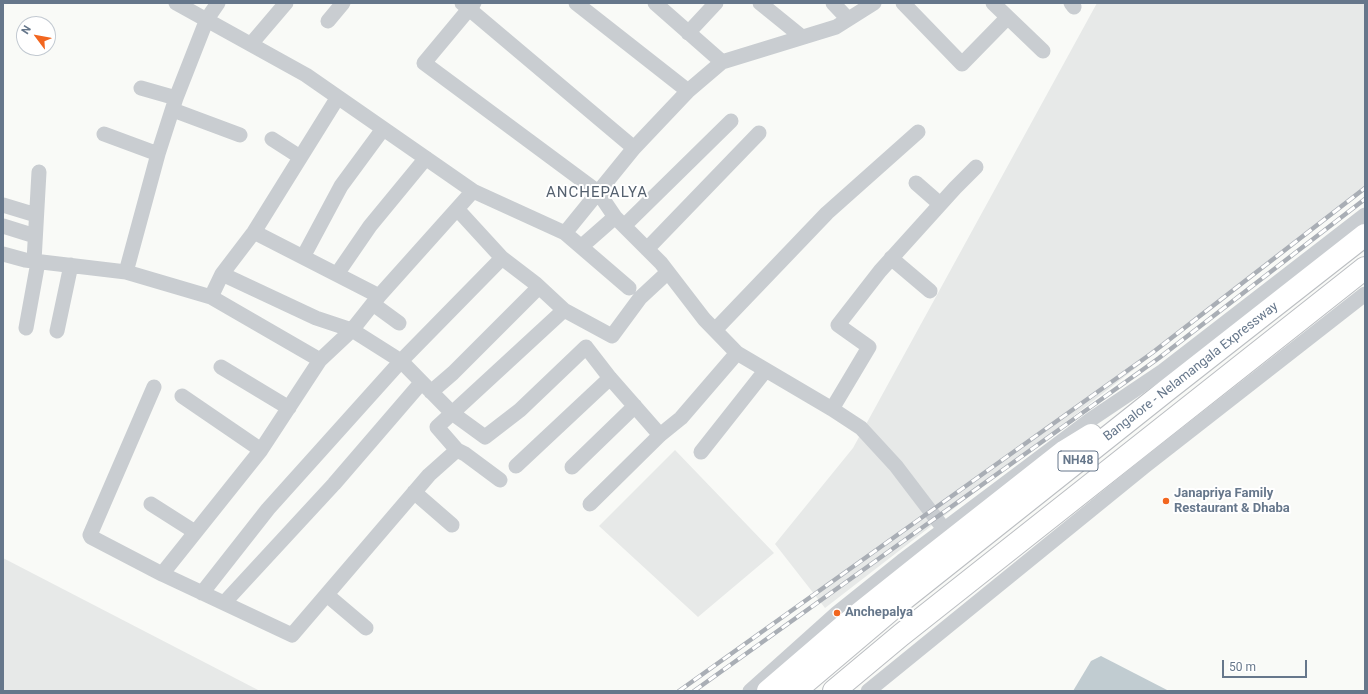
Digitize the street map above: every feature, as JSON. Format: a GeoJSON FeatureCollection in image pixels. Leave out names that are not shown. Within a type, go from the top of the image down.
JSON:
{"type":"FeatureCollection","features":[{"type":"Feature","properties":{"kind":"highway","name":"Bangalore - Nelamangala Expressway"},"geometry":{"type":"LineString","coordinates":[[795,691],[900,602],[1365,235]]}},
{"type":"Feature","properties":{"kind":"highway","name":"Bangalore - Nelamangala Expressway"},"geometry":{"type":"LineString","coordinates":[[834,691],[901,634],[1365,268]]}},
{"type":"Feature","properties":{"kind":"highway"},"geometry":{"type":"LineString","coordinates":[[768,691],[852,619],[1065,451],[1167,390]]}},
{"type":"Feature","properties":{"kind":"street"},"geometry":{"type":"LineString","coordinates":[[176,3],[306,75],[473,191],[565,233],[582,246],[629,288]]}},
{"type":"Feature","properties":{"kind":"street"},"geometry":{"type":"LineString","coordinates":[[126,272],[158,154],[175,104],[207,20],[218,3]]}},
{"type":"Feature","properties":{"kind":"street"},"geometry":{"type":"LineString","coordinates":[[251,44],[286,3]]}},
{"type":"Feature","properties":{"kind":"street"},"geometry":{"type":"LineString","coordinates":[[328,21],[343,3]]}},
{"type":"Feature","properties":{"kind":"street"},"geometry":{"type":"LineString","coordinates":[[576,3],[688,91]]}},
{"type":"Feature","properties":{"kind":"street"},"geometry":{"type":"LineString","coordinates":[[655,3],[722,62]]}},
{"type":"Feature","properties":{"kind":"street"},"geometry":{"type":"LineString","coordinates":[[688,33],[716,3]]}},
{"type":"Feature","properties":{"kind":"street"},"geometry":{"type":"LineString","coordinates":[[760,3],[802,36]]}},
{"type":"Feature","properties":{"kind":"street"},"geometry":{"type":"LineString","coordinates":[[833,3],[848,19]]}},
{"type":"Feature","properties":{"kind":"street"},"geometry":{"type":"LineString","coordinates":[[565,233],[634,148],[688,91],[722,62],[802,36],[836,27],[874,3]]}},
{"type":"Feature","properties":{"kind":"street"},"geometry":{"type":"LineString","coordinates":[[903,3],[962,64],[1007,18]]}},
{"type":"Feature","properties":{"kind":"street"},"geometry":{"type":"LineString","coordinates":[[993,3],[1043,51]]}},
{"type":"Feature","properties":{"kind":"street"},"geometry":{"type":"LineString","coordinates":[[634,148],[468,5],[424,63],[598,192],[619,222],[668,272],[715,330],[737,353],[765,371],[832,409],[861,428],[896,466],[944,529]]}},
{"type":"Feature","properties":{"kind":"street"},"geometry":{"type":"LineString","coordinates":[[141,88],[240,135]]}},
{"type":"Feature","properties":{"kind":"street"},"geometry":{"type":"LineString","coordinates":[[211,296],[222,274],[254,232],[338,97]]}},
{"type":"Feature","properties":{"kind":"street"},"geometry":{"type":"LineString","coordinates":[[582,246],[619,222],[731,122]]}},
{"type":"Feature","properties":{"kind":"street"},"geometry":{"type":"LineString","coordinates":[[303,257],[340,186],[383,129]]}},
{"type":"Feature","properties":{"kind":"street"},"geometry":{"type":"LineString","coordinates":[[715,330],[827,213],[918,132]]}},
{"type":"Feature","properties":{"kind":"street"},"geometry":{"type":"LineString","coordinates":[[646,249],[758,133]]}},
{"type":"Feature","properties":{"kind":"street"},"geometry":{"type":"LineString","coordinates":[[104,134],[158,154]]}},
{"type":"Feature","properties":{"kind":"street"},"geometry":{"type":"LineString","coordinates":[[272,139],[300,157]]}},
{"type":"Feature","properties":{"kind":"street"},"geometry":{"type":"LineString","coordinates":[[337,274],[370,226],[426,158]]}},
{"type":"Feature","properties":{"kind":"street"},"geometry":{"type":"LineString","coordinates":[[832,409],[869,347],[838,326],[891,258],[976,167]]}},
{"type":"Feature","properties":{"kind":"street"},"geometry":{"type":"LineString","coordinates":[[26,328],[36,261],[35,236],[39,172]]}},
{"type":"Feature","properties":{"kind":"street"},"geometry":{"type":"LineString","coordinates":[[916,183],[940,204]]}},
{"type":"Feature","properties":{"kind":"street"},"geometry":{"type":"LineString","coordinates":[[162,574],[261,450],[320,360],[352,330],[376,300],[458,210],[473,191]]}},
{"type":"Feature","properties":{"kind":"street"},"geometry":{"type":"LineString","coordinates":[[3,205],[36,215]]}},
{"type":"Feature","properties":{"kind":"street"},"geometry":{"type":"LineString","coordinates":[[458,210],[502,258],[539,287],[564,310],[612,336],[640,298],[668,272]]}},
{"type":"Feature","properties":{"kind":"street"},"geometry":{"type":"LineString","coordinates":[[750,691],[837,613],[944,529],[1090,420],[1163,371],[1365,215]]}},
{"type":"Feature","properties":{"kind":"street"},"geometry":{"type":"LineString","coordinates":[[3,226],[35,236]]}},
{"type":"Feature","properties":{"kind":"street"},"geometry":{"type":"LineString","coordinates":[[254,232],[337,274],[376,300],[398,323]]}},
{"type":"Feature","properties":{"kind":"street"},"geometry":{"type":"LineString","coordinates":[[3,254],[36,261],[126,272],[211,296],[320,360]]}},
{"type":"Feature","properties":{"kind":"street"},"geometry":{"type":"LineString","coordinates":[[202,593],[268,509],[401,361],[502,258]]}},
{"type":"Feature","properties":{"kind":"street"},"geometry":{"type":"LineString","coordinates":[[891,258],[930,291]]}},
{"type":"Feature","properties":{"kind":"street"},"geometry":{"type":"LineString","coordinates":[[57,331],[71,265]]}},
{"type":"Feature","properties":{"kind":"street"},"geometry":{"type":"LineString","coordinates":[[222,274],[316,318],[352,330],[401,361],[452,413],[485,437],[520,410],[586,347],[610,378],[660,435]]}},
{"type":"Feature","properties":{"kind":"street"},"geometry":{"type":"LineString","coordinates":[[224,603],[426,387],[453,373],[539,287]]}},
{"type":"Feature","properties":{"kind":"street"},"geometry":{"type":"LineString","coordinates":[[868,691],[1156,457],[1365,294]]}},
{"type":"Feature","properties":{"kind":"street"},"geometry":{"type":"LineString","coordinates":[[500,480],[465,454],[457,450],[437,427],[564,310]]}},
{"type":"Feature","properties":{"kind":"street"},"geometry":{"type":"LineString","coordinates":[[590,504],[660,435],[681,418],[737,353]]}},
{"type":"Feature","properties":{"kind":"street"},"geometry":{"type":"LineString","coordinates":[[221,367],[289,408]]}},
{"type":"Feature","properties":{"kind":"street"},"geometry":{"type":"LineString","coordinates":[[701,452],[765,371]]}},
{"type":"Feature","properties":{"kind":"street"},"geometry":{"type":"LineString","coordinates":[[516,466],[610,378]]}},
{"type":"Feature","properties":{"kind":"street"},"geometry":{"type":"LineString","coordinates":[[154,387],[90,535],[91,537],[162,574],[292,635],[428,475],[457,450]]}},
{"type":"Feature","properties":{"kind":"street"},"geometry":{"type":"LineString","coordinates":[[182,396],[261,450]]}},
{"type":"Feature","properties":{"kind":"street"},"geometry":{"type":"LineString","coordinates":[[572,467],[635,406]]}},
{"type":"Feature","properties":{"kind":"street"},"geometry":{"type":"LineString","coordinates":[[414,492],[452,525]]}},
{"type":"Feature","properties":{"kind":"street"},"geometry":{"type":"LineString","coordinates":[[151,504],[195,532]]}},
{"type":"Feature","properties":{"kind":"street"},"geometry":{"type":"LineString","coordinates":[[327,595],[366,628]]}},
{"type":"Feature","properties":{"kind":"shaded area"},"geometry":{"type":"Polygon","coordinates":[[[1097,3],[1365,3],[1365,191],[825,608],[775,544],[853,448],[1097,3]]]}},
{"type":"Feature","properties":{"kind":"shaded area"},"geometry":{"type":"Polygon","coordinates":[[[675,450],[774,553],[698,617],[599,526],[675,450]]]}},
{"type":"Feature","properties":{"kind":"shaded area"},"geometry":{"type":"Polygon","coordinates":[[[3,558],[260,691],[3,691],[3,558]]]}},
{"type":"Feature","properties":{"kind":"shaded area"},"geometry":{"type":"Polygon","coordinates":[[[1101,656],[1169,691],[1073,691],[1091,661],[1101,656]]]}},
{"type":"Feature","properties":{"kind":"railway"},"geometry":{"type":"LineString","coordinates":[[679,691],[1152,353],[1365,188]]}},
{"type":"Feature","properties":{"kind":"railway"},"geometry":{"type":"LineString","coordinates":[[694,691],[1159,358],[1365,199]]}},
{"type":"Feature","properties":{"kind":"place","name":"Janapriya Family Restaurant & Dhaba"},"geometry":{"type":"Point","coordinates":[1166,501]}},
{"type":"Feature","properties":{"kind":"place","name":"Anchepalya"},"geometry":{"type":"Point","coordinates":[837,613]}},
{"type":"Feature","properties":{"kind":"district","name":"ANCHEPALYA"},"geometry":{"type":"Point","coordinates":[597,193]}}]}
